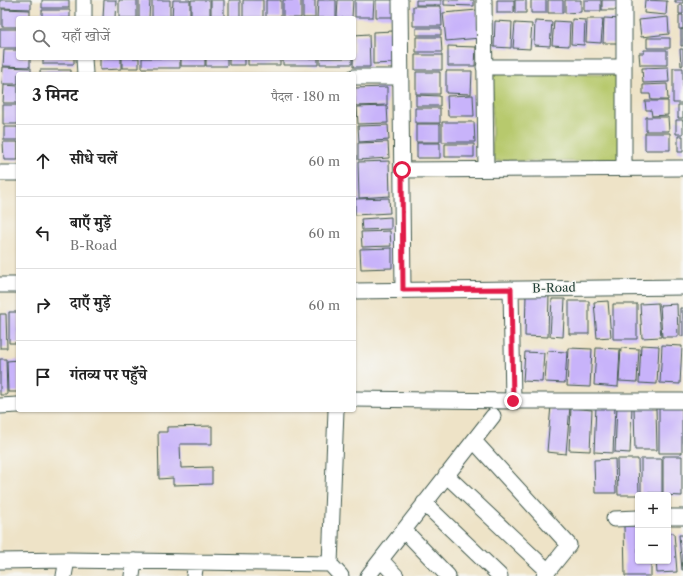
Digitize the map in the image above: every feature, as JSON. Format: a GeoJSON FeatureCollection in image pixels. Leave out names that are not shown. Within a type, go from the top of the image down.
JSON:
{"type":"FeatureCollection","features":[{"type":"Feature","properties":{"kind":"street"},"geometry":{"type":"LineString","coordinates":[[84,0],[84,16]]}},
{"type":"Feature","properties":{"kind":"street"},"geometry":{"type":"LineString","coordinates":[[400,0],[403,290]]}},
{"type":"Feature","properties":{"kind":"street"},"geometry":{"type":"LineString","coordinates":[[484,0],[486,169]]}},
{"type":"Feature","properties":{"kind":"street"},"geometry":{"type":"LineString","coordinates":[[624,0],[624,168]]}},
{"type":"Feature","properties":{"kind":"street"},"geometry":{"type":"LineString","coordinates":[[84,60],[84,72]]}},
{"type":"Feature","properties":{"kind":"street"},"geometry":{"type":"LineString","coordinates":[[484,67],[624,67]]}},
{"type":"Feature","properties":{"kind":"street"},"geometry":{"type":"LineString","coordinates":[[356,77],[401,77]]}},
{"type":"Feature","properties":{"kind":"street"},"geometry":{"type":"LineString","coordinates":[[402,170],[683,168]]}},
{"type":"Feature","properties":{"kind":"street"},"geometry":{"type":"LineString","coordinates":[[0,173],[16,173]]}},
{"type":"Feature","properties":{"kind":"street"},"geometry":{"type":"LineString","coordinates":[[0,285],[16,285]]}},
{"type":"Feature","properties":{"kind":"street","name":"B-Road"},"geometry":{"type":"LineString","coordinates":[[356,291],[683,287]]}},
{"type":"Feature","properties":{"kind":"street"},"geometry":{"type":"LineString","coordinates":[[511,289],[513,401]]}},
{"type":"Feature","properties":{"kind":"street"},"geometry":{"type":"LineString","coordinates":[[356,399],[683,401]]}},
{"type":"Feature","properties":{"kind":"street"},"geometry":{"type":"LineString","coordinates":[[0,406],[16,405]]}},
{"type":"Feature","properties":{"kind":"street"},"geometry":{"type":"LineString","coordinates":[[336,412],[330,564],[341,576]]}},
{"type":"Feature","properties":{"kind":"street"},"geometry":{"type":"LineString","coordinates":[[368,576],[493,416]]}},
{"type":"Feature","properties":{"kind":"street"},"geometry":{"type":"LineString","coordinates":[[446,475],[546,573],[569,545],[474,441]]}},
{"type":"Feature","properties":{"kind":"street"},"geometry":{"type":"LineString","coordinates":[[424,503],[500,576]]}},
{"type":"Feature","properties":{"kind":"street"},"geometry":{"type":"LineString","coordinates":[[671,517],[683,517]]}},
{"type":"Feature","properties":{"kind":"street"},"geometry":{"type":"LineString","coordinates":[[614,518],[635,518]]}},
{"type":"Feature","properties":{"kind":"street"},"geometry":{"type":"LineString","coordinates":[[404,530],[448,576]]}},
{"type":"Feature","properties":{"kind":"street"},"geometry":{"type":"LineString","coordinates":[[0,561],[66,560],[133,569],[310,570],[330,564]]}},
{"type":"Feature","properties":{"kind":"street"},"geometry":{"type":"LineString","coordinates":[[64,576],[66,560]]}},
{"type":"Feature","properties":{"kind":"street"},"geometry":{"type":"LineString","coordinates":[[381,560],[396,576]]}},
{"type":"Feature","properties":{"kind":"green space"},"geometry":{"type":"Polygon","coordinates":[[[492,73],[620,75],[620,162],[492,161],[492,73]]]}},
{"type":"Feature","properties":{"kind":"building"},"geometry":{"type":"Polygon","coordinates":[[[0,0],[31,0],[31,9],[0,8],[0,0]]]}},
{"type":"Feature","properties":{"kind":"building"},"geometry":{"type":"Polygon","coordinates":[[[42,0],[69,0],[69,8],[42,8],[42,0]]]}},
{"type":"Feature","properties":{"kind":"building"},"geometry":{"type":"Polygon","coordinates":[[[104,0],[116,0],[115,16],[103,16],[104,0]]]}},
{"type":"Feature","properties":{"kind":"building"},"geometry":{"type":"Polygon","coordinates":[[[119,0],[137,0],[137,16],[119,16],[119,0]]]}},
{"type":"Feature","properties":{"kind":"building"},"geometry":{"type":"Polygon","coordinates":[[[139,0],[150,0],[149,16],[139,16],[139,0]]]}},
{"type":"Feature","properties":{"kind":"building"},"geometry":{"type":"Polygon","coordinates":[[[152,0],[170,0],[170,16],[152,16],[152,0]]]}},
{"type":"Feature","properties":{"kind":"building"},"geometry":{"type":"Polygon","coordinates":[[[173,0],[190,0],[190,16],[172,16],[173,0]]]}},
{"type":"Feature","properties":{"kind":"building"},"geometry":{"type":"Polygon","coordinates":[[[191,0],[210,0],[210,16],[191,16],[191,0]]]}},
{"type":"Feature","properties":{"kind":"building"},"geometry":{"type":"Polygon","coordinates":[[[211,0],[224,0],[224,16],[211,16],[211,0]]]}},
{"type":"Feature","properties":{"kind":"building"},"geometry":{"type":"Polygon","coordinates":[[[229,0],[240,0],[240,16],[229,16],[229,0]]]}},
{"type":"Feature","properties":{"kind":"building"},"geometry":{"type":"Polygon","coordinates":[[[243,0],[263,0],[263,16],[243,16],[243,0]]]}},
{"type":"Feature","properties":{"kind":"building"},"geometry":{"type":"Polygon","coordinates":[[[266,0],[281,0],[281,16],[266,16],[266,0]]]}},
{"type":"Feature","properties":{"kind":"building"},"geometry":{"type":"Polygon","coordinates":[[[283,0],[301,0],[301,16],[283,16],[283,0]]]}},
{"type":"Feature","properties":{"kind":"building"},"geometry":{"type":"Polygon","coordinates":[[[303,0],[315,0],[315,16],[303,16],[303,0]]]}},
{"type":"Feature","properties":{"kind":"building"},"geometry":{"type":"Polygon","coordinates":[[[318,0],[336,0],[336,16],[317,16],[318,0]]]}},
{"type":"Feature","properties":{"kind":"building"},"geometry":{"type":"Polygon","coordinates":[[[338,0],[353,0],[352,16],[337,16],[338,0]]]}},
{"type":"Feature","properties":{"kind":"building"},"geometry":{"type":"Polygon","coordinates":[[[355,0],[374,0],[373,17],[355,16],[355,0]]]}},
{"type":"Feature","properties":{"kind":"building"},"geometry":{"type":"Polygon","coordinates":[[[376,0],[393,0],[393,17],[376,17],[376,0]]]}},
{"type":"Feature","properties":{"kind":"building"},"geometry":{"type":"Polygon","coordinates":[[[416,0],[441,0],[441,5],[416,5],[416,0]]]}},
{"type":"Feature","properties":{"kind":"building"},"geometry":{"type":"Polygon","coordinates":[[[444,0],[474,0],[474,6],[444,5],[444,0]]]}},
{"type":"Feature","properties":{"kind":"building"},"geometry":{"type":"Polygon","coordinates":[[[497,0],[514,0],[514,13],[497,13],[497,0]]]}},
{"type":"Feature","properties":{"kind":"building"},"geometry":{"type":"Polygon","coordinates":[[[515,0],[526,0],[526,13],[515,13],[515,0]]]}},
{"type":"Feature","properties":{"kind":"building"},"geometry":{"type":"Polygon","coordinates":[[[531,0],[546,0],[546,13],[531,13],[531,0]]]}},
{"type":"Feature","properties":{"kind":"building"},"geometry":{"type":"Polygon","coordinates":[[[548,0],[563,0],[563,13],[548,13],[548,0]]]}},
{"type":"Feature","properties":{"kind":"building"},"geometry":{"type":"Polygon","coordinates":[[[565,0],[581,0],[581,12],[565,13],[565,0]]]}},
{"type":"Feature","properties":{"kind":"building"},"geometry":{"type":"Polygon","coordinates":[[[584,0],[601,0],[601,11],[584,11],[584,0]]]}},
{"type":"Feature","properties":{"kind":"building"},"geometry":{"type":"Polygon","coordinates":[[[602,0],[620,0],[620,10],[602,10],[602,0]]]}},
{"type":"Feature","properties":{"kind":"building"},"geometry":{"type":"Polygon","coordinates":[[[645,0],[667,1],[666,15],[644,13],[645,0]]]}},
{"type":"Feature","properties":{"kind":"building"},"geometry":{"type":"Polygon","coordinates":[[[675,0],[683,0],[683,3],[675,3],[675,0]]]}},
{"type":"Feature","properties":{"kind":"building"},"geometry":{"type":"Polygon","coordinates":[[[679,5],[683,5],[683,14],[679,14],[679,5]]]}},
{"type":"Feature","properties":{"kind":"building"},"geometry":{"type":"Polygon","coordinates":[[[413,6],[441,6],[442,26],[413,26],[413,6]]]}},
{"type":"Feature","properties":{"kind":"building"},"geometry":{"type":"Polygon","coordinates":[[[2,9],[30,10],[30,16],[16,16],[16,27],[2,27],[2,9]]]}},
{"type":"Feature","properties":{"kind":"building"},"geometry":{"type":"Polygon","coordinates":[[[42,10],[70,10],[70,16],[42,16],[42,10]]]}},
{"type":"Feature","properties":{"kind":"building"},"geometry":{"type":"Polygon","coordinates":[[[477,10],[480,38],[446,41],[443,13],[477,10]]]}},
{"type":"Feature","properties":{"kind":"building"},"geometry":{"type":"Polygon","coordinates":[[[679,15],[683,15],[683,29],[679,29],[679,15]]]}},
{"type":"Feature","properties":{"kind":"building"},"geometry":{"type":"Polygon","coordinates":[[[668,17],[669,34],[641,37],[639,20],[668,17]]]}},
{"type":"Feature","properties":{"kind":"building"},"geometry":{"type":"Polygon","coordinates":[[[604,18],[622,19],[621,43],[603,43],[604,18]]]}},
{"type":"Feature","properties":{"kind":"building"},"geometry":{"type":"Polygon","coordinates":[[[572,19],[585,20],[584,45],[571,44],[572,19]]]}},
{"type":"Feature","properties":{"kind":"building"},"geometry":{"type":"Polygon","coordinates":[[[587,19],[603,19],[601,43],[586,42],[587,19]]]}},
{"type":"Feature","properties":{"kind":"building"},"geometry":{"type":"Polygon","coordinates":[[[495,21],[512,22],[511,48],[494,47],[495,21]]]}},
{"type":"Feature","properties":{"kind":"building"},"geometry":{"type":"Polygon","coordinates":[[[535,21],[552,22],[550,46],[534,45],[535,21]]]}},
{"type":"Feature","properties":{"kind":"building"},"geometry":{"type":"Polygon","coordinates":[[[554,21],[570,22],[569,46],[552,45],[554,21]]]}},
{"type":"Feature","properties":{"kind":"building"},"geometry":{"type":"Polygon","coordinates":[[[515,23],[532,24],[530,49],[513,48],[515,23]]]}},
{"type":"Feature","properties":{"kind":"building"},"geometry":{"type":"Polygon","coordinates":[[[416,28],[441,28],[441,35],[416,35],[416,28]]]}},
{"type":"Feature","properties":{"kind":"building"},"geometry":{"type":"Polygon","coordinates":[[[0,29],[16,29],[16,48],[0,48],[0,29]]]}},
{"type":"Feature","properties":{"kind":"building"},"geometry":{"type":"Polygon","coordinates":[[[681,29],[683,29],[683,46],[681,46],[681,29]]]}},
{"type":"Feature","properties":{"kind":"building"},"geometry":{"type":"Polygon","coordinates":[[[393,31],[394,63],[373,64],[373,32],[393,31]]]}},
{"type":"Feature","properties":{"kind":"building"},"geometry":{"type":"Polygon","coordinates":[[[369,34],[370,67],[353,67],[353,60],[356,60],[356,35],[369,34]]]}},
{"type":"Feature","properties":{"kind":"building"},"geometry":{"type":"Polygon","coordinates":[[[416,37],[441,37],[442,52],[416,52],[416,37]]]}},
{"type":"Feature","properties":{"kind":"building"},"geometry":{"type":"Polygon","coordinates":[[[647,38],[670,38],[670,48],[647,48],[647,38]]]}},
{"type":"Feature","properties":{"kind":"building"},"geometry":{"type":"Polygon","coordinates":[[[448,46],[476,47],[475,66],[448,66],[448,46]]]}},
{"type":"Feature","properties":{"kind":"building"},"geometry":{"type":"Polygon","coordinates":[[[680,49],[683,49],[683,65],[681,66],[680,49]]]}},
{"type":"Feature","properties":{"kind":"building"},"geometry":{"type":"Polygon","coordinates":[[[4,50],[16,50],[16,60],[30,60],[30,67],[3,66],[4,50]]]}},
{"type":"Feature","properties":{"kind":"building"},"geometry":{"type":"Polygon","coordinates":[[[644,50],[667,50],[667,65],[640,65],[639,53],[644,53],[644,50]]]}},
{"type":"Feature","properties":{"kind":"building"},"geometry":{"type":"Polygon","coordinates":[[[415,55],[442,55],[442,70],[415,70],[415,55]]]}},
{"type":"Feature","properties":{"kind":"building"},"geometry":{"type":"Polygon","coordinates":[[[43,60],[74,60],[74,64],[43,64],[43,60]]]}},
{"type":"Feature","properties":{"kind":"building"},"geometry":{"type":"Polygon","coordinates":[[[100,60],[121,60],[121,69],[100,70],[100,60]]]}},
{"type":"Feature","properties":{"kind":"building"},"geometry":{"type":"Polygon","coordinates":[[[122,60],[139,60],[139,68],[122,68],[122,60]]]}},
{"type":"Feature","properties":{"kind":"building"},"geometry":{"type":"Polygon","coordinates":[[[142,60],[180,60],[180,68],[142,68],[142,60]]]}},
{"type":"Feature","properties":{"kind":"building"},"geometry":{"type":"Polygon","coordinates":[[[181,60],[205,60],[205,66],[181,66],[181,60]]]}},
{"type":"Feature","properties":{"kind":"building"},"geometry":{"type":"Polygon","coordinates":[[[206,60],[227,60],[227,66],[206,66],[206,60]]]}},
{"type":"Feature","properties":{"kind":"building"},"geometry":{"type":"Polygon","coordinates":[[[229,60],[245,60],[245,65],[229,65],[229,60]]]}},
{"type":"Feature","properties":{"kind":"building"},"geometry":{"type":"Polygon","coordinates":[[[248,60],[280,60],[280,65],[248,65],[248,60]]]}},
{"type":"Feature","properties":{"kind":"building"},"geometry":{"type":"Polygon","coordinates":[[[283,60],[318,60],[318,65],[283,65],[283,60]]]}},
{"type":"Feature","properties":{"kind":"building"},"geometry":{"type":"Polygon","coordinates":[[[320,60],[352,60],[352,64],[320,64],[320,60]]]}},
{"type":"Feature","properties":{"kind":"building"},"geometry":{"type":"Polygon","coordinates":[[[3,67],[31,68],[31,72],[16,72],[16,84],[2,84],[3,67]]]}},
{"type":"Feature","properties":{"kind":"building"},"geometry":{"type":"Polygon","coordinates":[[[668,67],[669,82],[643,83],[642,68],[668,67]]]}},
{"type":"Feature","properties":{"kind":"building"},"geometry":{"type":"Polygon","coordinates":[[[673,68],[683,68],[683,103],[673,103],[673,68]]]}},
{"type":"Feature","properties":{"kind":"building"},"geometry":{"type":"Polygon","coordinates":[[[40,70],[71,70],[71,72],[40,72],[40,70]]]}},
{"type":"Feature","properties":{"kind":"building"},"geometry":{"type":"Polygon","coordinates":[[[446,71],[472,71],[471,94],[446,93],[446,71]]]}},
{"type":"Feature","properties":{"kind":"building"},"geometry":{"type":"Polygon","coordinates":[[[416,72],[440,72],[440,94],[416,94],[416,72]]]}},
{"type":"Feature","properties":{"kind":"building"},"geometry":{"type":"Polygon","coordinates":[[[667,84],[668,100],[651,100],[650,94],[643,94],[643,85],[667,84]]]}},
{"type":"Feature","properties":{"kind":"building"},"geometry":{"type":"Polygon","coordinates":[[[4,85],[16,86],[16,103],[3,103],[4,85]]]}},
{"type":"Feature","properties":{"kind":"building"},"geometry":{"type":"Polygon","coordinates":[[[387,87],[387,105],[356,106],[356,88],[387,87]]]}},
{"type":"Feature","properties":{"kind":"building"},"geometry":{"type":"Polygon","coordinates":[[[416,95],[440,96],[440,106],[416,106],[416,95]]]}},
{"type":"Feature","properties":{"kind":"building"},"geometry":{"type":"Polygon","coordinates":[[[473,95],[474,116],[448,116],[447,96],[473,95]]]}},
{"type":"Feature","properties":{"kind":"building"},"geometry":{"type":"Polygon","coordinates":[[[645,101],[668,101],[668,115],[652,116],[651,110],[646,110],[645,101]]]}},
{"type":"Feature","properties":{"kind":"building"},"geometry":{"type":"Polygon","coordinates":[[[3,105],[16,105],[16,124],[3,124],[3,105]]]}},
{"type":"Feature","properties":{"kind":"building"},"geometry":{"type":"Polygon","coordinates":[[[678,105],[683,105],[683,118],[678,118],[678,105]]]}},
{"type":"Feature","properties":{"kind":"building"},"geometry":{"type":"Polygon","coordinates":[[[387,106],[388,123],[358,124],[357,107],[387,106]]]}},
{"type":"Feature","properties":{"kind":"building"},"geometry":{"type":"Polygon","coordinates":[[[415,108],[440,108],[440,123],[415,123],[415,108]]]}},
{"type":"Feature","properties":{"kind":"building"},"geometry":{"type":"Polygon","coordinates":[[[646,117],[668,117],[669,131],[646,131],[646,117]]]}},
{"type":"Feature","properties":{"kind":"building"},"geometry":{"type":"Polygon","coordinates":[[[676,120],[683,120],[683,134],[676,134],[676,120]]]}},
{"type":"Feature","properties":{"kind":"building"},"geometry":{"type":"Polygon","coordinates":[[[442,122],[474,122],[475,142],[442,142],[442,122]]]}},
{"type":"Feature","properties":{"kind":"building"},"geometry":{"type":"Polygon","coordinates":[[[416,124],[440,124],[440,142],[416,142],[416,124]]]}},
{"type":"Feature","properties":{"kind":"building"},"geometry":{"type":"Polygon","coordinates":[[[388,125],[389,140],[359,142],[358,126],[388,125]]]}},
{"type":"Feature","properties":{"kind":"building"},"geometry":{"type":"Polygon","coordinates":[[[4,127],[16,127],[16,140],[4,140],[4,127]]]}},
{"type":"Feature","properties":{"kind":"building"},"geometry":{"type":"Polygon","coordinates":[[[645,133],[670,133],[670,150],[645,150],[645,133]]]}},
{"type":"Feature","properties":{"kind":"building"},"geometry":{"type":"Polygon","coordinates":[[[678,136],[683,136],[683,152],[678,152],[678,136]]]}},
{"type":"Feature","properties":{"kind":"building"},"geometry":{"type":"Polygon","coordinates":[[[3,142],[16,142],[16,160],[4,160],[3,142]]]}},
{"type":"Feature","properties":{"kind":"building"},"geometry":{"type":"Polygon","coordinates":[[[388,142],[389,158],[358,160],[358,143],[388,142]]]}},
{"type":"Feature","properties":{"kind":"building"},"geometry":{"type":"Polygon","coordinates":[[[417,143],[440,143],[440,158],[417,158],[417,143]]]}},
{"type":"Feature","properties":{"kind":"building"},"geometry":{"type":"Polygon","coordinates":[[[445,144],[474,144],[474,157],[445,157],[445,144]]]}},
{"type":"Feature","properties":{"kind":"building"},"geometry":{"type":"Polygon","coordinates":[[[389,161],[390,196],[359,198],[358,162],[389,161]]]}},
{"type":"Feature","properties":{"kind":"building"},"geometry":{"type":"Polygon","coordinates":[[[389,198],[390,213],[356,215],[356,199],[389,198]]]}},
{"type":"Feature","properties":{"kind":"building"},"geometry":{"type":"Polygon","coordinates":[[[391,217],[391,229],[362,230],[361,219],[391,217]]]}},
{"type":"Feature","properties":{"kind":"building"},"geometry":{"type":"Polygon","coordinates":[[[390,231],[391,246],[362,247],[361,232],[390,231]]]}},
{"type":"Feature","properties":{"kind":"building"},"geometry":{"type":"Polygon","coordinates":[[[392,248],[392,268],[361,269],[360,249],[392,248]]]}},
{"type":"Feature","properties":{"kind":"building"},"geometry":{"type":"Polygon","coordinates":[[[526,294],[549,295],[548,337],[525,336],[526,294]]]}},
{"type":"Feature","properties":{"kind":"building"},"geometry":{"type":"Polygon","coordinates":[[[552,299],[565,299],[563,337],[550,336],[552,299]]]}},
{"type":"Feature","properties":{"kind":"building"},"geometry":{"type":"Polygon","coordinates":[[[569,301],[589,301],[589,334],[569,334],[569,301]]]}},
{"type":"Feature","properties":{"kind":"building"},"geometry":{"type":"Polygon","coordinates":[[[608,301],[611,337],[597,338],[594,302],[608,301]]]}},
{"type":"Feature","properties":{"kind":"building"},"geometry":{"type":"Polygon","coordinates":[[[658,303],[661,337],[642,338],[640,304],[658,303]]]}},
{"type":"Feature","properties":{"kind":"building"},"geometry":{"type":"Polygon","coordinates":[[[613,304],[637,304],[637,339],[613,339],[613,304]]]}},
{"type":"Feature","properties":{"kind":"building"},"geometry":{"type":"Polygon","coordinates":[[[677,304],[678,337],[662,337],[660,305],[677,304]]]}},
{"type":"Feature","properties":{"kind":"building"},"geometry":{"type":"Polygon","coordinates":[[[680,308],[683,308],[683,336],[680,336],[680,308]]]}},
{"type":"Feature","properties":{"kind":"building"},"geometry":{"type":"Polygon","coordinates":[[[9,312],[16,312],[16,343],[9,343],[9,312]]]}},
{"type":"Feature","properties":{"kind":"building"},"geometry":{"type":"Polygon","coordinates":[[[0,314],[6,314],[7,348],[0,348],[0,314]]]}},
{"type":"Feature","properties":{"kind":"building"},"geometry":{"type":"Polygon","coordinates":[[[641,345],[659,346],[657,384],[639,383],[641,345]]]}},
{"type":"Feature","properties":{"kind":"building"},"geometry":{"type":"Polygon","coordinates":[[[662,345],[682,346],[680,384],[660,383],[662,345]]]}},
{"type":"Feature","properties":{"kind":"building"},"geometry":{"type":"Polygon","coordinates":[[[569,348],[592,349],[590,387],[567,386],[569,348]]]}},
{"type":"Feature","properties":{"kind":"building"},"geometry":{"type":"Polygon","coordinates":[[[596,348],[620,349],[618,387],[594,385],[596,348]]]}},
{"type":"Feature","properties":{"kind":"building"},"geometry":{"type":"Polygon","coordinates":[[[621,348],[639,349],[637,382],[619,381],[621,348]]]}},
{"type":"Feature","properties":{"kind":"building"},"geometry":{"type":"Polygon","coordinates":[[[547,351],[567,352],[565,383],[545,382],[547,351]]]}},
{"type":"Feature","properties":{"kind":"building"},"geometry":{"type":"Polygon","coordinates":[[[525,352],[544,353],[542,382],[523,381],[525,352]]]}},
{"type":"Feature","properties":{"kind":"building"},"geometry":{"type":"Polygon","coordinates":[[[0,359],[6,359],[7,395],[0,395],[0,359]]]}},
{"type":"Feature","properties":{"kind":"building"},"geometry":{"type":"Polygon","coordinates":[[[16,360],[16,392],[8,392],[7,361],[16,360]]]}},
{"type":"Feature","properties":{"kind":"building"},"geometry":{"type":"Polygon","coordinates":[[[551,405],[570,406],[566,454],[547,452],[551,405]]]}},
{"type":"Feature","properties":{"kind":"building"},"geometry":{"type":"Polygon","coordinates":[[[596,406],[615,407],[613,453],[594,452],[596,406]]]}},
{"type":"Feature","properties":{"kind":"building"},"geometry":{"type":"Polygon","coordinates":[[[617,406],[632,407],[630,453],[615,452],[617,406]]]}},
{"type":"Feature","properties":{"kind":"building"},"geometry":{"type":"Polygon","coordinates":[[[634,407],[656,407],[657,450],[635,450],[634,407]]]}},
{"type":"Feature","properties":{"kind":"building"},"geometry":{"type":"Polygon","coordinates":[[[659,407],[682,407],[682,453],[659,453],[659,407]]]}},
{"type":"Feature","properties":{"kind":"building"},"geometry":{"type":"Polygon","coordinates":[[[571,408],[592,410],[590,451],[569,450],[571,408]]]}},
{"type":"Feature","properties":{"kind":"building"},"geometry":{"type":"Polygon","coordinates":[[[212,426],[212,444],[180,444],[181,468],[212,467],[212,484],[173,485],[173,478],[159,479],[158,432],[167,432],[167,427],[212,426]]]}},
{"type":"Feature","properties":{"kind":"building"},"geometry":{"type":"Polygon","coordinates":[[[663,456],[682,456],[682,496],[671,495],[671,492],[663,492],[663,456]]]}},
{"type":"Feature","properties":{"kind":"building"},"geometry":{"type":"Polygon","coordinates":[[[615,459],[616,493],[595,493],[594,460],[615,459]]]}},
{"type":"Feature","properties":{"kind":"building"},"geometry":{"type":"Polygon","coordinates":[[[617,459],[638,459],[639,492],[635,492],[635,495],[618,495],[617,459]]]}},
{"type":"Feature","properties":{"kind":"building"},"geometry":{"type":"Polygon","coordinates":[[[641,459],[662,459],[662,492],[641,492],[641,459]]]}},
{"type":"Feature","properties":{"kind":"building"},"geometry":{"type":"Polygon","coordinates":[[[624,526],[635,526],[635,564],[651,564],[651,576],[625,576],[624,526]]]}},
{"type":"Feature","properties":{"kind":"building"},"geometry":{"type":"Polygon","coordinates":[[[671,533],[674,533],[677,572],[657,573],[656,564],[671,564],[671,533]]]}},
{"type":"Feature","properties":{"kind":"building"},"geometry":{"type":"Polygon","coordinates":[[[679,535],[683,535],[683,570],[682,570],[679,535]]]}},
{"type":"Feature","properties":{"kind":"route"},"geometry":{"type":"LineString","coordinates":[[402,170],[403,290],[511,289],[513,401]]}}]}
